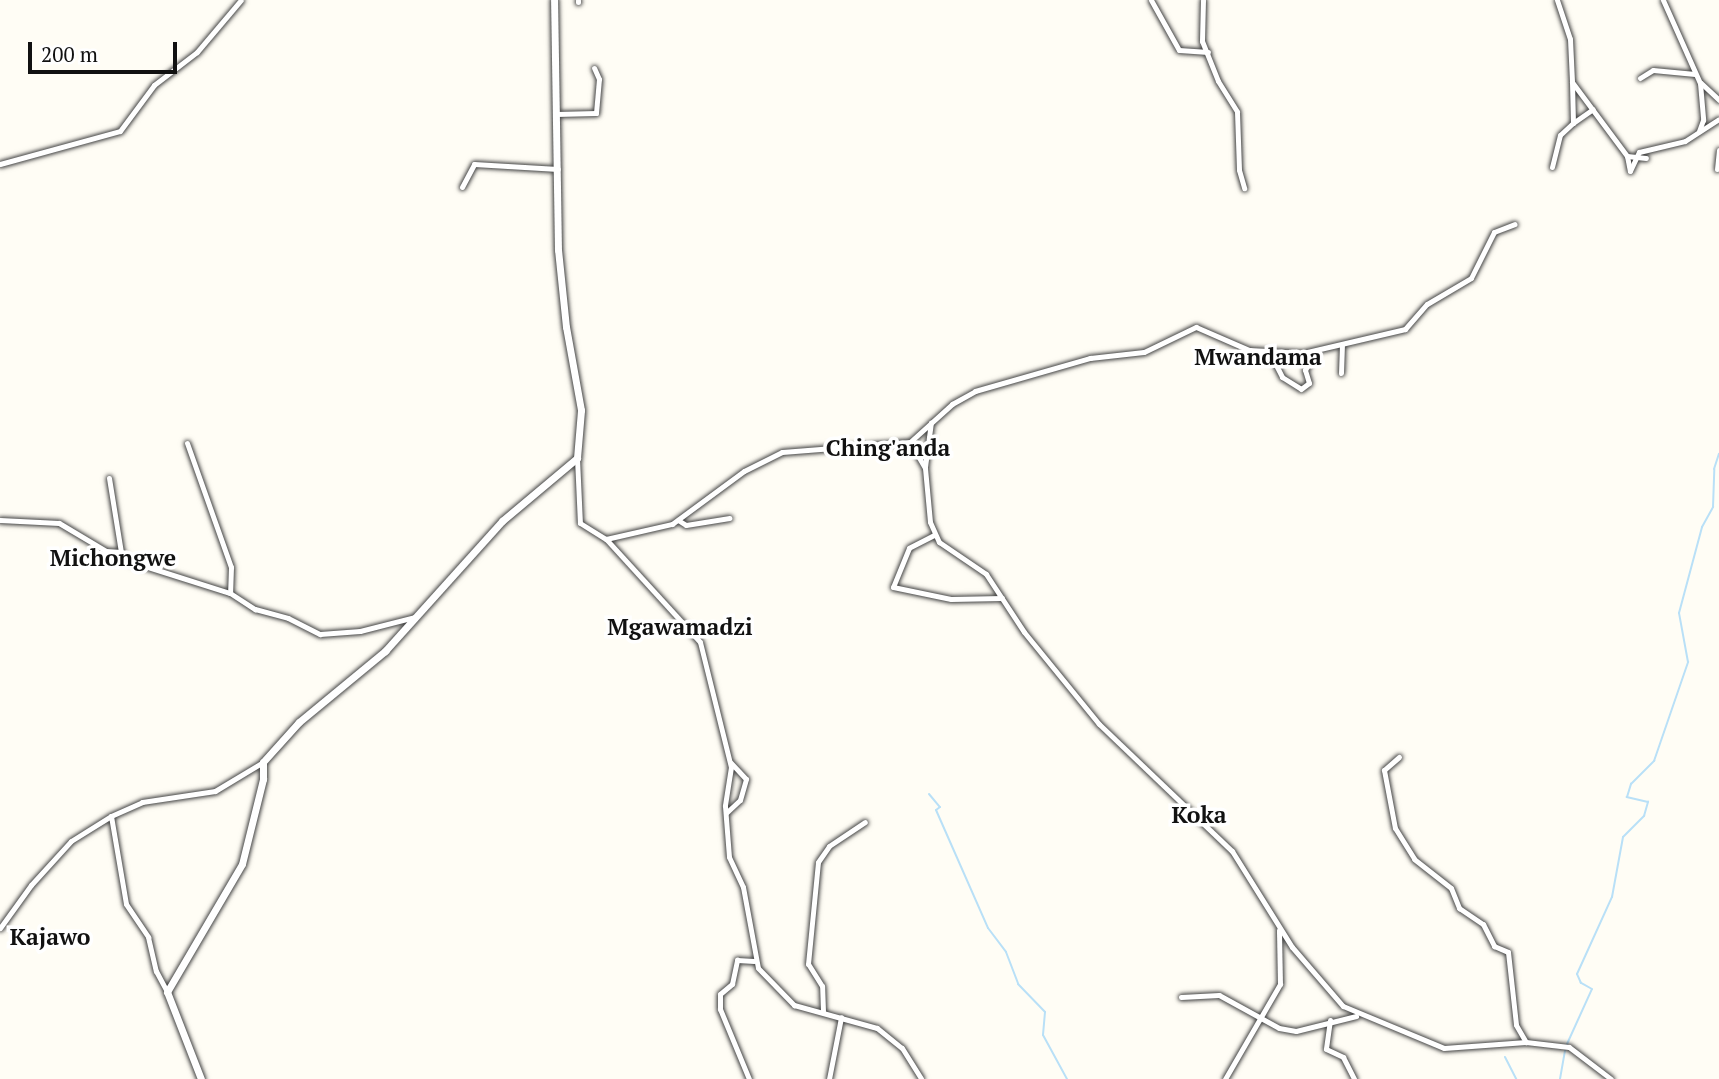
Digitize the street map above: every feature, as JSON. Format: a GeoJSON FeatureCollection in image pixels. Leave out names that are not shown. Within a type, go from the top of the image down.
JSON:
{"type":"FeatureCollection","features":[{"type":"Feature","properties":{"kind":"street"},"geometry":{"type":"LineString","coordinates":[[0,164],[114,135],[142,107],[154,85],[197,52],[241,0]]}},
{"type":"Feature","properties":{"kind":"street"},"geometry":{"type":"LineString","coordinates":[[554,0],[561,286],[581,411],[577,458],[580,523],[606,538],[700,642],[730,761],[726,813],[728,854],[743,887],[754,961],[788,1000],[863,1021],[891,1040],[912,1060],[921,1079]]}},
{"type":"Feature","properties":{"kind":"street"},"geometry":{"type":"LineString","coordinates":[[1151,0],[1179,50],[1208,52]]}},
{"type":"Feature","properties":{"kind":"street"},"geometry":{"type":"LineString","coordinates":[[1203,0],[1202,35],[1223,91],[1237,112],[1239,170],[1244,188]]}},
{"type":"Feature","properties":{"kind":"street"},"geometry":{"type":"LineString","coordinates":[[1557,0],[1570,39],[1573,123]]}},
{"type":"Feature","properties":{"kind":"street"},"geometry":{"type":"LineString","coordinates":[[1663,0],[1691,55],[1700,83],[1719,100]]}},
{"type":"Feature","properties":{"kind":"street"},"geometry":{"type":"LineString","coordinates":[[556,114],[596,113],[599,79],[594,68]]}},
{"type":"Feature","properties":{"kind":"street"},"geometry":{"type":"LineString","coordinates":[[1640,78],[1653,70],[1695,74]]}},
{"type":"Feature","properties":{"kind":"street"},"geometry":{"type":"LineString","coordinates":[[1572,82],[1627,156],[1630,171],[1635,159],[1644,149],[1685,141],[1719,119]]}},
{"type":"Feature","properties":{"kind":"street"},"geometry":{"type":"LineString","coordinates":[[1699,131],[1703,106],[1700,83]]}},
{"type":"Feature","properties":{"kind":"street"},"geometry":{"type":"LineString","coordinates":[[1552,167],[1560,135],[1593,109]]}},
{"type":"Feature","properties":{"kind":"street"},"geometry":{"type":"LineString","coordinates":[[1717,169],[1719,150]]}},
{"type":"Feature","properties":{"kind":"street"},"geometry":{"type":"LineString","coordinates":[[1627,156],[1635,159],[1646,158]]}},
{"type":"Feature","properties":{"kind":"street"},"geometry":{"type":"LineString","coordinates":[[462,187],[474,164],[558,169]]}},
{"type":"Feature","properties":{"kind":"street"},"geometry":{"type":"LineString","coordinates":[[606,538],[663,528],[744,471],[782,452],[910,442],[931,422],[975,391],[1090,358],[1144,352],[1196,327],[1250,351],[1316,352],[1405,329],[1427,304],[1471,278],[1494,232],[1515,224]]}},
{"type":"Feature","properties":{"kind":"street"},"geometry":{"type":"LineString","coordinates":[[1341,373],[1342,346]]}},
{"type":"Feature","properties":{"kind":"street"},"geometry":{"type":"LineString","coordinates":[[1250,351],[1251,357],[1274,361],[1282,377],[1301,390],[1309,383],[1305,370],[1316,352]]}},
{"type":"Feature","properties":{"kind":"street"},"geometry":{"type":"LineString","coordinates":[[931,422],[925,468],[934,535],[948,550],[986,574],[1099,724],[1232,851],[1279,927],[1320,984],[1359,1016],[1444,1048],[1526,1042],[1566,1047],[1611,1079]]}},
{"type":"Feature","properties":{"kind":"street"},"geometry":{"type":"LineString","coordinates":[[910,442],[925,468]]}},
{"type":"Feature","properties":{"kind":"street"},"geometry":{"type":"LineString","coordinates":[[187,443],[231,567],[230,593]]}},
{"type":"Feature","properties":{"kind":"street"},"geometry":{"type":"LineString","coordinates":[[0,928],[31,885],[71,841],[111,816],[142,802],[215,791],[263,762],[299,722],[363,671],[494,528],[577,458]]}},
{"type":"Feature","properties":{"kind":"street"},"geometry":{"type":"LineString","coordinates":[[110,478],[121,552]]}},
{"type":"Feature","properties":{"kind":"street"},"geometry":{"type":"LineString","coordinates":[[678,520],[686,525],[729,518]]}},
{"type":"Feature","properties":{"kind":"street"},"geometry":{"type":"LineString","coordinates":[[0,520],[59,523],[106,551],[121,552],[136,564],[230,593],[255,609],[288,618],[320,634],[360,631],[415,617]]}},
{"type":"Feature","properties":{"kind":"street"},"geometry":{"type":"LineString","coordinates":[[934,535],[909,548],[893,587],[951,599],[1002,598]]}},
{"type":"Feature","properties":{"kind":"street"},"geometry":{"type":"LineString","coordinates":[[1399,757],[1384,770],[1395,828],[1414,859],[1451,888],[1459,908],[1483,924],[1494,946],[1508,951],[1516,1026],[1526,1042]]}},
{"type":"Feature","properties":{"kind":"street"},"geometry":{"type":"LineString","coordinates":[[726,813],[740,800],[746,779],[730,761]]}},
{"type":"Feature","properties":{"kind":"street"},"geometry":{"type":"LineString","coordinates":[[167,992],[242,864],[263,779],[263,762]]}},
{"type":"Feature","properties":{"kind":"street"},"geometry":{"type":"LineString","coordinates":[[111,816],[126,904],[148,937],[156,971],[201,1079]]}},
{"type":"Feature","properties":{"kind":"street"},"geometry":{"type":"LineString","coordinates":[[823,1011],[821,986],[808,964],[818,862],[829,846],[865,822]]}},
{"type":"Feature","properties":{"kind":"street"},"geometry":{"type":"LineString","coordinates":[[1225,1079],[1263,1018],[1283,977],[1279,927]]}},
{"type":"Feature","properties":{"kind":"street"},"geometry":{"type":"LineString","coordinates":[[749,1079],[720,1009],[720,994],[732,984],[737,960],[754,961]]}},
{"type":"Feature","properties":{"kind":"street"},"geometry":{"type":"LineString","coordinates":[[1181,997],[1219,995],[1263,1018],[1296,1031],[1330,1020],[1359,1016]]}},
{"type":"Feature","properties":{"kind":"street"},"geometry":{"type":"LineString","coordinates":[[829,1079],[841,1017]]}},
{"type":"Feature","properties":{"kind":"street"},"geometry":{"type":"LineString","coordinates":[[1330,1020],[1326,1049],[1343,1057],[1354,1079]]}},
{"type":"Feature","properties":{"kind":"waterway"},"geometry":{"type":"LineString","coordinates":[[1567,1044],[1592,989],[1581,983],[1577,974],[1612,897],[1623,837],[1644,816],[1648,802],[1627,797],[1631,784],[1654,761],[1688,662],[1679,613],[1702,527],[1713,507],[1714,469],[1719,454]]}},
{"type":"Feature","properties":{"kind":"waterway"},"geometry":{"type":"LineString","coordinates":[[929,794],[940,807],[936,810],[988,928],[1006,952],[1018,984],[1045,1012],[1043,1035],[1067,1079]]}},
{"type":"Feature","properties":{"kind":"waterway"},"geometry":{"type":"LineString","coordinates":[[1560,1079],[1565,1050]]}},
{"type":"Feature","properties":{"kind":"waterway"},"geometry":{"type":"LineString","coordinates":[[1505,1057],[1516,1079]]}},
{"type":"Feature","properties":{"kind":"district","name":"Mwandama"},"geometry":{"type":"Point","coordinates":[1258,357]}},
{"type":"Feature","properties":{"kind":"district","name":"Ching'anda"},"geometry":{"type":"Point","coordinates":[888,448]}},
{"type":"Feature","properties":{"kind":"district","name":"Michongwe"},"geometry":{"type":"Point","coordinates":[113,558]}},
{"type":"Feature","properties":{"kind":"district","name":"Mgawamadzi"},"geometry":{"type":"Point","coordinates":[680,627]}},
{"type":"Feature","properties":{"kind":"district","name":"Koka"},"geometry":{"type":"Point","coordinates":[1199,815]}},
{"type":"Feature","properties":{"kind":"district","name":"Kajawo"},"geometry":{"type":"Point","coordinates":[50,937]}}]}
